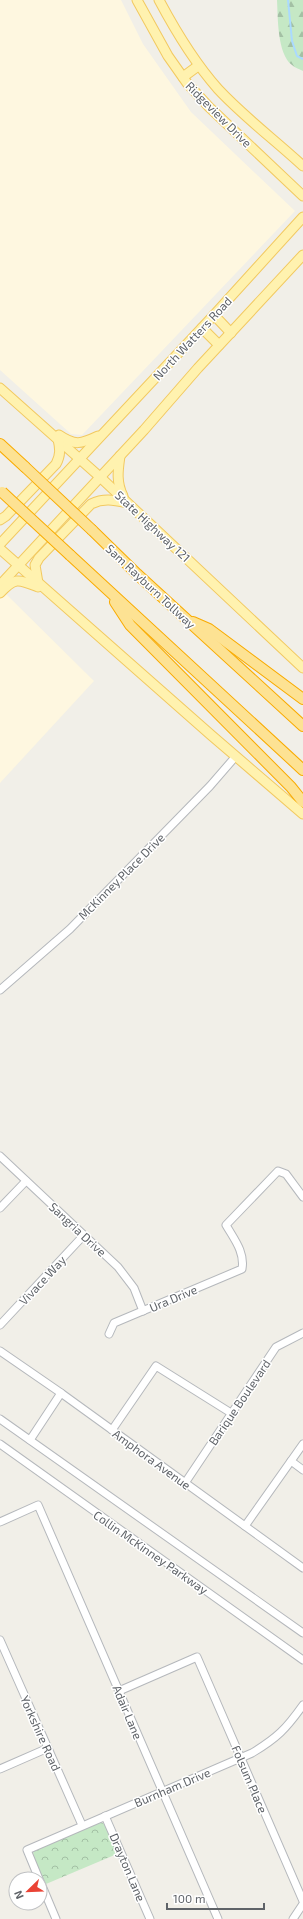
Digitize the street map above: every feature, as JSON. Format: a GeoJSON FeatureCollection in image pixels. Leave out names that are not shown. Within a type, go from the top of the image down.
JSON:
{"type":"FeatureCollection","features":[{"type":"Feature","properties":{"kind":"highway","name":"Sam Rayburn Tollway"},"geometry":{"type":"LineString","coordinates":[[0,444],[137,574],[303,726]]}},
{"type":"Feature","properties":{"kind":"highway"},"geometry":{"type":"LineString","coordinates":[[1,491],[303,770]]}},
{"type":"Feature","properties":{"kind":"highway"},"geometry":{"type":"LineString","coordinates":[[102,585],[130,624],[291,787],[303,802]]}},
{"type":"Feature","properties":{"kind":"highway"},"geometry":{"type":"LineString","coordinates":[[187,620],[209,628],[303,699]]}},
{"type":"Feature","properties":{"kind":"main road","name":"Ridgeview Drive"},"geometry":{"type":"LineString","coordinates":[[137,0],[168,56],[183,77],[209,107],[303,196]]}},
{"type":"Feature","properties":{"kind":"main road","name":"Ridgeview Drive"},"geometry":{"type":"LineString","coordinates":[[159,0],[180,38],[198,66],[232,103],[303,166]]}},
{"type":"Feature","properties":{"kind":"main road"},"geometry":{"type":"LineString","coordinates":[[183,77],[198,66]]}},
{"type":"Feature","properties":{"kind":"main road","name":"North Watters Road"},"geometry":{"type":"LineString","coordinates":[[0,544],[202,328],[303,217]]}},
{"type":"Feature","properties":{"kind":"main road","name":"North Watters Road"},"geometry":{"type":"LineString","coordinates":[[0,585],[120,456],[219,345],[303,256]]}},
{"type":"Feature","properties":{"kind":"main road"},"geometry":{"type":"LineString","coordinates":[[214,315],[231,333]]}},
{"type":"Feature","properties":{"kind":"main road"},"geometry":{"type":"LineString","coordinates":[[202,328],[219,345]]}},
{"type":"Feature","properties":{"kind":"main road","name":"State Highway 121"},"geometry":{"type":"LineString","coordinates":[[0,388],[100,477],[303,668]]}},
{"type":"Feature","properties":{"kind":"main road"},"geometry":{"type":"LineString","coordinates":[[34,418],[68,441],[79,443],[103,433]]}},
{"type":"Feature","properties":{"kind":"main road"},"geometry":{"type":"LineString","coordinates":[[0,520],[6,516],[56,464],[60,458],[58,439]]}},
{"type":"Feature","properties":{"kind":"main road"},"geometry":{"type":"LineString","coordinates":[[120,456],[117,475],[119,488],[129,504]]}},
{"type":"Feature","properties":{"kind":"main road"},"geometry":{"type":"LineString","coordinates":[[42,586],[34,565],[91,504],[101,500],[113,500],[129,504]]}},
{"type":"Feature","properties":{"kind":"main road"},"geometry":{"type":"LineString","coordinates":[[0,549],[303,814]]}},
{"type":"Feature","properties":{"kind":"main road"},"geometry":{"type":"LineString","coordinates":[[0,593],[12,581],[21,580],[42,586]]}},
{"type":"Feature","properties":{"kind":"street","name":"McKinney Place Drive"},"geometry":{"type":"LineString","coordinates":[[0,990],[70,929],[210,786],[236,756]]}},
{"type":"Feature","properties":{"kind":"street","name":"Sangria Drive"},"geometry":{"type":"LineString","coordinates":[[0,1156],[118,1267],[134,1288],[143,1311]]}},
{"type":"Feature","properties":{"kind":"street","name":"Ura Drive"},"geometry":{"type":"LineString","coordinates":[[109,1334],[114,1323],[242,1269],[244,1260],[240,1248],[226,1225],[278,1171],[286,1174],[303,1197]]}},
{"type":"Feature","properties":{"kind":"street"},"geometry":{"type":"LineString","coordinates":[[0,1208],[26,1181]]}},
{"type":"Feature","properties":{"kind":"street","name":"Vivace Way"},"geometry":{"type":"LineString","coordinates":[[0,1325],[84,1235]]}},
{"type":"Feature","properties":{"kind":"street","name":"Barique Boulevard"},"geometry":{"type":"LineString","coordinates":[[185,1483],[276,1347],[303,1333]]}},
{"type":"Feature","properties":{"kind":"street","name":"Amphora Avenue"},"geometry":{"type":"LineString","coordinates":[[0,1351],[61,1393],[303,1568]]}},
{"type":"Feature","properties":{"kind":"street"},"geometry":{"type":"LineString","coordinates":[[112,1430],[156,1366],[231,1413]]}},
{"type":"Feature","properties":{"kind":"street"},"geometry":{"type":"LineString","coordinates":[[30,1440],[61,1393]]}},
{"type":"Feature","properties":{"kind":"street","name":"Collin McKinney Parkway"},"geometry":{"type":"LineString","coordinates":[[0,1420],[303,1633]]}},
{"type":"Feature","properties":{"kind":"street","name":"Collin McKinney Parkway"},"geometry":{"type":"LineString","coordinates":[[0,1444],[303,1660]]}},
{"type":"Feature","properties":{"kind":"street"},"geometry":{"type":"LineString","coordinates":[[245,1526],[303,1444]]}},
{"type":"Feature","properties":{"kind":"street"},"geometry":{"type":"LineString","coordinates":[[291,1461],[303,1470]]}},
{"type":"Feature","properties":{"kind":"street","name":"Adair Lane"},"geometry":{"type":"LineString","coordinates":[[0,1522],[38,1505],[218,1919]]}},
{"type":"Feature","properties":{"kind":"street","name":"Yorkshire Road"},"geometry":{"type":"LineString","coordinates":[[0,1640],[82,1825]]}},
{"type":"Feature","properties":{"kind":"street","name":"Folsum Place"},"geometry":{"type":"LineString","coordinates":[[119,1691],[197,1657],[303,1901]]}},
{"type":"Feature","properties":{"kind":"street","name":"Burnham Drive"},"geometry":{"type":"LineString","coordinates":[[36,1871],[27,1850],[82,1825],[241,1758],[270,1742],[285,1730],[303,1705]]}},
{"type":"Feature","properties":{"kind":"street"},"geometry":{"type":"LineString","coordinates":[[0,1769],[48,1748]]}},
{"type":"Feature","properties":{"kind":"street","name":"Drayton Lane"},"geometry":{"type":"LineString","coordinates":[[105,1816],[150,1919]]}},
{"type":"Feature","properties":{"kind":"street"},"geometry":{"type":"LineString","coordinates":[[48,1900],[56,1919]]}},
{"type":"Feature","properties":{"kind":"street"},"geometry":{"type":"LineString","coordinates":[[293,1919],[303,1904]]}},
{"type":"Feature","properties":{"kind":"shaded area"},"geometry":{"type":"Polygon","coordinates":[[[0,0],[121,0],[143,44],[191,112],[295,211],[82,435],[71,434],[0,370],[0,0]]]}},
{"type":"Feature","properties":{"kind":"shaded area"},"geometry":{"type":"Polygon","coordinates":[[[4,592],[94,681],[0,783],[0,596],[4,592]]]}},
{"type":"Feature","properties":{"kind":"green space"},"geometry":{"type":"Polygon","coordinates":[[[277,0],[303,0],[303,71],[292,65],[283,53],[279,35],[277,0]]]}},
{"type":"Feature","properties":{"kind":"green space"},"geometry":{"type":"Polygon","coordinates":[[[100,1822],[105,1824],[117,1854],[48,1883],[48,1871],[40,1871],[34,1860],[33,1851],[100,1822]]]}},
{"type":"Feature","properties":{"kind":"waterway"},"geometry":{"type":"LineString","coordinates":[[288,0],[292,41],[297,56],[303,59]]}}]}
